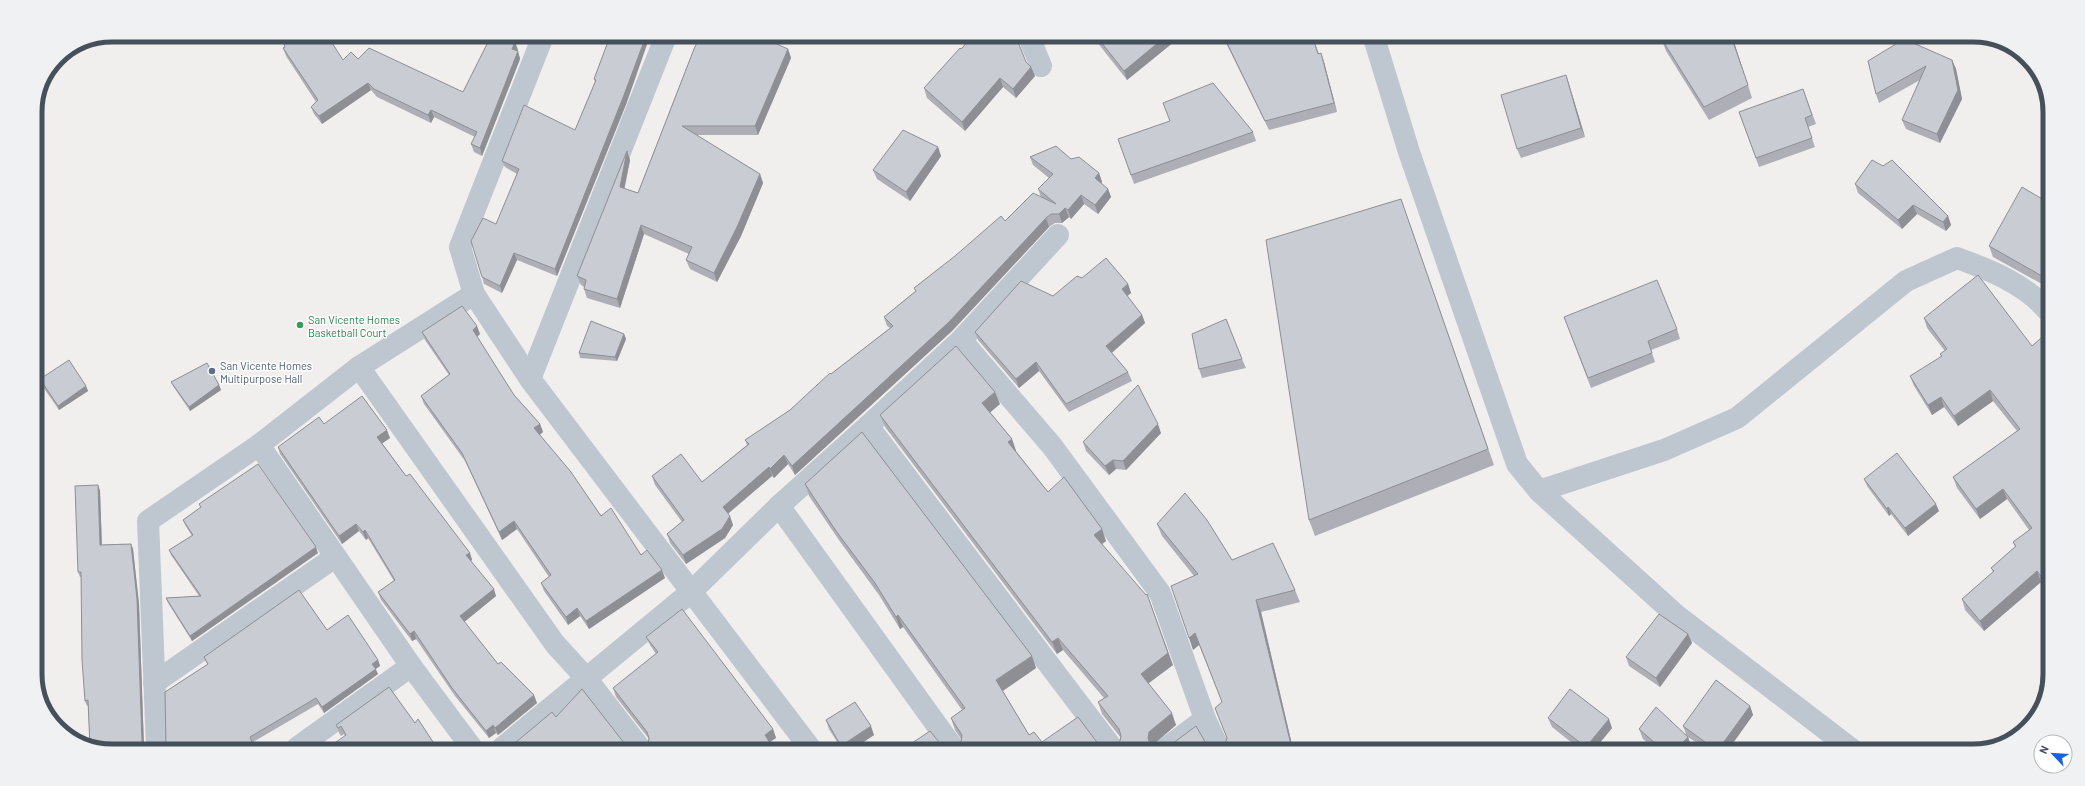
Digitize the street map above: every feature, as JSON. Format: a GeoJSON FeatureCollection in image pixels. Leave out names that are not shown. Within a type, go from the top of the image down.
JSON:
{"type":"FeatureCollection","features":[{"type":"Feature","properties":{"kind":"street"},"geometry":{"type":"LineString","coordinates":[[540,42],[460,247],[474,294],[530,379],[807,744]]}},
{"type":"Feature","properties":{"kind":"street"},"geometry":{"type":"LineString","coordinates":[[530,379],[664,42]]}},
{"type":"Feature","properties":{"kind":"street"},"geometry":{"type":"LineString","coordinates":[[1031,42],[1041,66]]}},
{"type":"Feature","properties":{"kind":"street"},"geometry":{"type":"LineString","coordinates":[[1375,42],[1409,152],[1517,464],[1539,491],[1676,615],[1845,744]]}},
{"type":"Feature","properties":{"kind":"street"},"geometry":{"type":"LineString","coordinates":[[507,744],[691,592],[779,506],[961,340],[1058,235]]}},
{"type":"Feature","properties":{"kind":"street"},"geometry":{"type":"LineString","coordinates":[[1539,491],[1664,450],[1737,418],[1906,280],[1957,258],[1998,274],[2039,301],[2043,305]]}},
{"type":"Feature","properties":{"kind":"street"},"geometry":{"type":"LineString","coordinates":[[157,744],[148,521],[259,445],[359,367],[474,294]]}},
{"type":"Feature","properties":{"kind":"street"},"geometry":{"type":"LineString","coordinates":[[961,340],[1052,446],[1160,593],[1205,719],[1217,744]]}},
{"type":"Feature","properties":{"kind":"street"},"geometry":{"type":"LineString","coordinates":[[359,367],[555,644],[586,678],[637,744]]}},
{"type":"Feature","properties":{"kind":"street"},"geometry":{"type":"LineString","coordinates":[[868,426],[1109,744]]}},
{"type":"Feature","properties":{"kind":"street"},"geometry":{"type":"LineString","coordinates":[[259,445],[411,666],[469,744]]}},
{"type":"Feature","properties":{"kind":"street"},"geometry":{"type":"LineString","coordinates":[[779,506],[950,744]]}},
{"type":"Feature","properties":{"kind":"street"},"geometry":{"type":"LineString","coordinates":[[154,683],[335,557]]}},
{"type":"Feature","properties":{"kind":"street"},"geometry":{"type":"LineString","coordinates":[[302,744],[411,666]]}},
{"type":"Feature","properties":{"kind":"street"},"geometry":{"type":"LineString","coordinates":[[1172,744],[1205,719]]}},
{"type":"Feature","properties":{"kind":"building"},"geometry":{"type":"Polygon","coordinates":[[[283,42],[331,42],[343,60],[351,52],[358,59],[369,48],[463,92],[488,42],[515,42],[512,49],[518,51],[480,148],[471,144],[477,132],[431,110],[428,115],[374,89],[368,83],[319,116],[311,107],[318,100],[283,48],[285,47],[283,42]]]}},
{"type":"Feature","properties":{"kind":"building"},"geometry":{"type":"Polygon","coordinates":[[[608,42],[644,42],[555,269],[514,253],[500,286],[482,277],[471,241],[483,218],[496,224],[519,169],[502,161],[524,105],[575,130],[596,80],[594,79],[608,42]]]}},
{"type":"Feature","properties":{"kind":"building"},"geometry":{"type":"Polygon","coordinates":[[[697,42],[772,42],[788,49],[755,126],[682,126],[760,174],[737,227],[714,273],[686,260],[692,247],[641,225],[617,299],[584,289],[586,280],[577,276],[627,151],[620,187],[638,193],[697,42]]]}},
{"type":"Feature","properties":{"kind":"building"},"geometry":{"type":"Polygon","coordinates":[[[967,42],[1018,42],[1026,62],[1031,67],[1013,89],[1000,78],[962,122],[924,88],[960,48],[961,49],[967,42]]]}},
{"type":"Feature","properties":{"kind":"building"},"geometry":{"type":"Polygon","coordinates":[[[1101,42],[1159,42],[1124,71],[1101,42]]]}},
{"type":"Feature","properties":{"kind":"building"},"geometry":{"type":"Polygon","coordinates":[[[1226,42],[1314,42],[1318,54],[1321,53],[1334,103],[1265,121],[1226,42]]]}},
{"type":"Feature","properties":{"kind":"building"},"geometry":{"type":"Polygon","coordinates":[[[1663,42],[1733,42],[1748,85],[1704,107],[1663,42]]]}},
{"type":"Feature","properties":{"kind":"building"},"geometry":{"type":"Polygon","coordinates":[[[1899,42],[1911,42],[1952,60],[1958,90],[1937,134],[1902,120],[1926,66],[1876,94],[1868,61],[1899,42]]]}},
{"type":"Feature","properties":{"kind":"building"},"geometry":{"type":"Polygon","coordinates":[[[1566,75],[1581,128],[1517,149],[1501,95],[1566,75]]]}},
{"type":"Feature","properties":{"kind":"building"},"geometry":{"type":"Polygon","coordinates":[[[1213,83],[1253,132],[1131,175],[1118,139],[1170,121],[1163,103],[1213,83]]]}},
{"type":"Feature","properties":{"kind":"building"},"geometry":{"type":"Polygon","coordinates":[[[1803,89],[1812,115],[1805,118],[1812,138],[1756,158],[1739,112],[1803,89]]]}},
{"type":"Feature","properties":{"kind":"building"},"geometry":{"type":"Polygon","coordinates":[[[903,130],[938,147],[906,192],[873,170],[903,130]]]}},
{"type":"Feature","properties":{"kind":"building"},"geometry":{"type":"Polygon","coordinates":[[[1056,146],[1071,159],[1079,157],[1099,173],[1095,178],[1108,189],[1095,205],[1081,195],[1068,210],[1065,208],[1059,214],[1051,214],[1046,218],[949,322],[792,466],[784,455],[770,469],[769,467],[723,507],[730,516],[722,529],[683,555],[667,534],[684,520],[652,476],[681,454],[702,482],[749,444],[745,440],[790,410],[830,373],[831,374],[893,326],[884,317],[916,291],[914,288],[955,256],[1001,216],[1005,221],[1033,193],[1056,204],[1038,189],[1053,174],[1030,157],[1056,146]]]}},
{"type":"Feature","properties":{"kind":"building"},"geometry":{"type":"Polygon","coordinates":[[[1872,160],[1883,166],[1892,160],[1948,216],[1943,222],[1913,205],[1898,220],[1855,184],[1872,160]]]}},
{"type":"Feature","properties":{"kind":"building"},"geometry":{"type":"Polygon","coordinates":[[[2022,187],[2043,199],[2043,277],[1989,246],[2022,187]]]}},
{"type":"Feature","properties":{"kind":"building"},"geometry":{"type":"Polygon","coordinates":[[[1401,199],[1488,449],[1309,520],[1266,240],[1401,199]]]}},
{"type":"Feature","properties":{"kind":"building"},"geometry":{"type":"Polygon","coordinates":[[[1106,258],[1128,284],[1122,289],[1142,315],[1106,346],[1128,372],[1066,404],[1036,362],[1016,379],[975,332],[1021,281],[1053,296],[1077,276],[1082,278],[1106,258]]]}},
{"type":"Feature","properties":{"kind":"building"},"geometry":{"type":"Polygon","coordinates":[[[1978,275],[2032,346],[2043,336],[2043,579],[2037,571],[1980,621],[1962,599],[1994,571],[1991,568],[2016,546],[2013,542],[2032,528],[2003,489],[1976,509],[1953,477],[2020,429],[1990,390],[1954,416],[1941,397],[1928,405],[1910,376],[1942,356],[1940,354],[1947,349],[1924,318],[1978,275]]]}},
{"type":"Feature","properties":{"kind":"building"},"geometry":{"type":"Polygon","coordinates":[[[1657,280],[1677,329],[1648,341],[1652,353],[1588,378],[1564,317],[1657,280]]]}},
{"type":"Feature","properties":{"kind":"building"},"geometry":{"type":"Polygon","coordinates":[[[462,306],[477,326],[473,330],[514,395],[540,424],[534,428],[571,472],[601,516],[611,508],[641,555],[647,550],[662,570],[586,621],[577,608],[566,617],[541,583],[551,575],[514,521],[499,532],[462,453],[421,396],[450,374],[422,332],[462,306]]]}},
{"type":"Feature","properties":{"kind":"building"},"geometry":{"type":"Polygon","coordinates":[[[1226,319],[1242,359],[1199,369],[1192,334],[1226,319]]]}},
{"type":"Feature","properties":{"kind":"building"},"geometry":{"type":"Polygon","coordinates":[[[591,321],[624,334],[615,357],[579,353],[591,321]]]}},
{"type":"Feature","properties":{"kind":"building"},"geometry":{"type":"Polygon","coordinates":[[[956,346],[995,392],[982,403],[1012,439],[1008,442],[1048,492],[1064,477],[1102,529],[1094,535],[1146,595],[1147,594],[1168,653],[1141,674],[1172,713],[1149,732],[1148,738],[1150,744],[1118,744],[1121,736],[1119,729],[1098,702],[1108,696],[1058,638],[1052,642],[880,415],[956,346]]]}},
{"type":"Feature","properties":{"kind":"building"},"geometry":{"type":"Polygon","coordinates":[[[69,360],[86,386],[58,406],[42,382],[42,378],[69,360]]]}},
{"type":"Feature","properties":{"kind":"building"},"geometry":{"type":"Polygon","coordinates":[[[207,363],[219,385],[189,407],[171,382],[207,363]]]}},
{"type":"Feature","properties":{"kind":"building"},"geometry":{"type":"Polygon","coordinates":[[[1138,385],[1158,424],[1123,461],[1113,460],[1105,466],[1083,442],[1138,385]]]}},
{"type":"Feature","properties":{"kind":"building"},"geometry":{"type":"Polygon","coordinates":[[[362,396],[387,430],[377,437],[406,476],[410,474],[470,553],[466,555],[494,589],[460,616],[498,664],[501,662],[534,695],[495,728],[493,725],[486,731],[452,688],[414,631],[410,634],[378,592],[395,580],[365,530],[363,532],[356,524],[339,536],[278,447],[319,417],[324,424],[362,396]]]}},
{"type":"Feature","properties":{"kind":"building"},"geometry":{"type":"Polygon","coordinates":[[[862,432],[1032,656],[996,680],[1029,735],[1034,732],[1042,742],[1078,717],[1098,744],[959,744],[962,735],[951,718],[965,708],[898,615],[896,617],[875,583],[836,531],[805,484],[862,432]]]}},
{"type":"Feature","properties":{"kind":"building"},"geometry":{"type":"Polygon","coordinates":[[[1897,453],[1936,504],[1905,528],[1888,507],[1887,509],[1864,479],[1897,453]]]}},
{"type":"Feature","properties":{"kind":"building"},"geometry":{"type":"Polygon","coordinates":[[[258,464],[316,547],[190,636],[166,598],[201,596],[169,550],[193,535],[183,520],[201,507],[199,504],[258,464]]]}},
{"type":"Feature","properties":{"kind":"building"},"geometry":{"type":"Polygon","coordinates":[[[98,485],[100,545],[131,544],[137,599],[143,744],[99,743],[90,740],[88,700],[85,701],[82,660],[81,572],[78,572],[75,486],[98,485]]]}},
{"type":"Feature","properties":{"kind":"building"},"geometry":{"type":"Polygon","coordinates":[[[1185,493],[1207,520],[1232,560],[1273,543],[1295,590],[1256,600],[1291,744],[1225,744],[1227,738],[1215,708],[1222,702],[1195,633],[1189,638],[1171,586],[1198,574],[1157,524],[1185,493]]]}},
{"type":"Feature","properties":{"kind":"building"},"geometry":{"type":"Polygon","coordinates":[[[299,590],[327,630],[348,615],[378,660],[372,664],[376,669],[322,707],[316,698],[250,737],[252,742],[249,744],[166,744],[165,692],[208,664],[204,657],[299,590]]]}},
{"type":"Feature","properties":{"kind":"building"},"geometry":{"type":"Polygon","coordinates":[[[682,609],[773,729],[765,735],[771,744],[648,744],[649,738],[647,732],[613,688],[658,652],[646,637],[682,609]]]}},
{"type":"Feature","properties":{"kind":"building"},"geometry":{"type":"Polygon","coordinates":[[[1659,614],[1688,634],[1656,678],[1626,657],[1659,614]]]}},
{"type":"Feature","properties":{"kind":"building"},"geometry":{"type":"Polygon","coordinates":[[[1716,680],[1750,706],[1722,744],[1708,744],[1683,726],[1716,680]]]}},
{"type":"Feature","properties":{"kind":"building"},"geometry":{"type":"Polygon","coordinates":[[[389,687],[415,723],[418,719],[434,744],[333,744],[346,735],[341,726],[338,728],[336,725],[389,687]]]}},
{"type":"Feature","properties":{"kind":"building"},"geometry":{"type":"Polygon","coordinates":[[[582,689],[625,744],[514,744],[552,712],[556,717],[582,689]]]}},
{"type":"Feature","properties":{"kind":"building"},"geometry":{"type":"Polygon","coordinates":[[[1570,689],[1609,719],[1588,744],[1582,744],[1548,718],[1570,689]]]}},
{"type":"Feature","properties":{"kind":"building"},"geometry":{"type":"Polygon","coordinates":[[[855,702],[871,726],[844,744],[840,744],[826,720],[855,702]]]}},
{"type":"Feature","properties":{"kind":"building"},"geometry":{"type":"Polygon","coordinates":[[[1656,707],[1688,737],[1682,744],[1656,744],[1639,729],[1656,707]]]}},
{"type":"Feature","properties":{"kind":"building"},"geometry":{"type":"Polygon","coordinates":[[[1196,726],[1206,744],[1172,744],[1196,726]]]}},
{"type":"Feature","properties":{"kind":"building"},"geometry":{"type":"Polygon","coordinates":[[[930,731],[941,744],[910,744],[930,731]]]}},
{"type":"Feature","properties":{"kind":"place","name":"San Vicente Homes Basketball Court"},"geometry":{"type":"Point","coordinates":[300,325]}},
{"type":"Feature","properties":{"kind":"place","name":"San Vicente Homes Multipurpose Hall"},"geometry":{"type":"Point","coordinates":[212,371]}}]}
